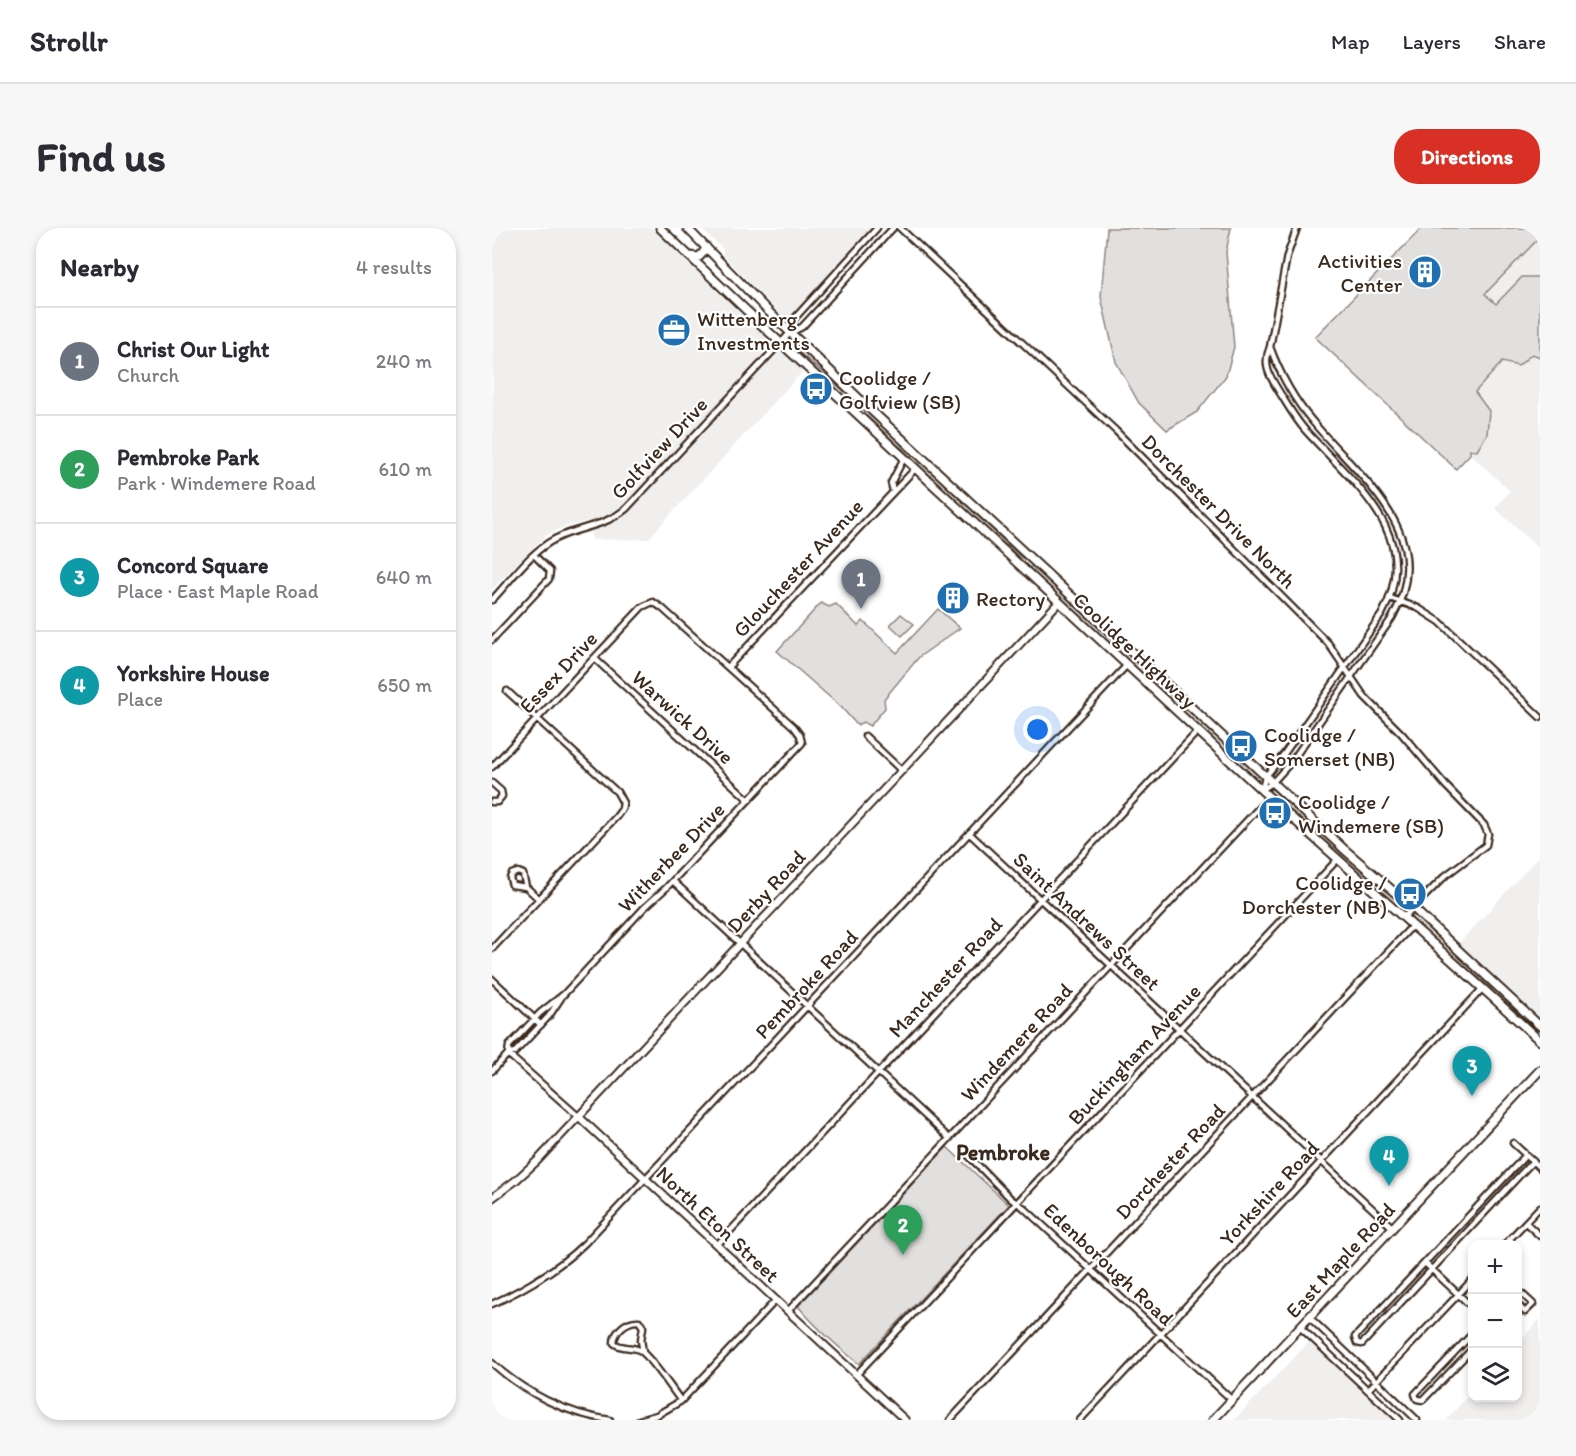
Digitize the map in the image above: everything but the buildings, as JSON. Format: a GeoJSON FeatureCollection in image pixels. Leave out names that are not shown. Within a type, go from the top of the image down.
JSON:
{"type":"FeatureCollection","features":[{"type":"Feature","properties":{"kind":"main road","name":"Coolidge Highway"},"geometry":{"type":"LineString","coordinates":[[660,228],[915,469],[1337,860],[1493,996],[1540,1041]]}},
{"type":"Feature","properties":{"kind":"main road","name":"Coolidge Highway"},"geometry":{"type":"LineString","coordinates":[[687,228],[790,333],[1029,558],[1265,777],[1413,908],[1540,1026]]}},
{"type":"Feature","properties":{"kind":"main road"},"geometry":{"type":"LineString","coordinates":[[689,256],[699,257],[706,247]]}},
{"type":"Feature","properties":{"kind":"main road"},"geometry":{"type":"LineString","coordinates":[[860,416],[866,409],[873,412]]}},
{"type":"Feature","properties":{"kind":"main road"},"geometry":{"type":"LineString","coordinates":[[1018,564],[1025,563],[1029,558]]}},
{"type":"Feature","properties":{"kind":"main road"},"geometry":{"type":"LineString","coordinates":[[1493,996],[1500,989]]}},
{"type":"Feature","properties":{"kind":"main road","name":"East Maple Road"},"geometry":{"type":"LineString","coordinates":[[1213,1420],[1540,1070]]}},
{"type":"Feature","properties":{"kind":"street"},"geometry":{"type":"LineString","coordinates":[[790,333],[794,319],[877,228]]}},
{"type":"Feature","properties":{"kind":"street"},"geometry":{"type":"LineString","coordinates":[[790,333],[802,327],[893,228]]}},
{"type":"Feature","properties":{"kind":"street","name":"Dorchester Drive North"},"geometry":{"type":"LineString","coordinates":[[900,228],[1178,492],[1328,643],[1369,701],[1484,825],[1488,838],[1482,849],[1448,874],[1413,908]]}},
{"type":"Feature","properties":{"kind":"street"},"geometry":{"type":"LineString","coordinates":[[1262,790],[1265,777],[1284,754],[1382,614],[1390,598],[1395,578],[1394,556],[1387,530],[1379,513],[1368,496],[1304,428],[1286,404],[1266,365],[1265,358],[1287,256],[1297,228]]}},
{"type":"Feature","properties":{"kind":"street","name":"Golfview Drive"},"geometry":{"type":"LineString","coordinates":[[492,600],[534,555],[556,538],[603,523],[627,509],[790,333]]}},
{"type":"Feature","properties":{"kind":"street"},"geometry":{"type":"LineString","coordinates":[[1262,790],[1292,762],[1392,618],[1400,601],[1407,574],[1396,524],[1378,493],[1303,409],[1284,379],[1269,347]]}},
{"type":"Feature","properties":{"kind":"street","name":"Glouchester Avenue"},"geometry":{"type":"LineString","coordinates":[[893,491],[891,483],[904,458]]}},
{"type":"Feature","properties":{"kind":"street","name":"Glouchester Avenue"},"geometry":{"type":"LineString","coordinates":[[728,667],[915,469]]}},
{"type":"Feature","properties":{"kind":"street"},"geometry":{"type":"LineString","coordinates":[[492,640],[549,579],[550,571],[534,555]]}},
{"type":"Feature","properties":{"kind":"street"},"geometry":{"type":"LineString","coordinates":[[1390,598],[1418,608],[1440,622],[1540,717]]}},
{"type":"Feature","properties":{"kind":"street","name":"Derby Road"},"geometry":{"type":"LineString","coordinates":[[492,1198],[525,1172],[1059,602]]}},
{"type":"Feature","properties":{"kind":"street","name":"Essex Drive"},"geometry":{"type":"LineString","coordinates":[[492,767],[642,607],[650,603],[659,605],[728,667]]}},
{"type":"Feature","properties":{"kind":"street","name":"Warwick Drive"},"geometry":{"type":"LineString","coordinates":[[594,658],[749,800]]}},
{"type":"Feature","properties":{"kind":"street","name":"Pembroke Road"},"geometry":{"type":"LineString","coordinates":[[492,1304],[537,1281],[585,1244],[1127,665]]}},
{"type":"Feature","properties":{"kind":"street","name":"Witherbee Drive"},"geometry":{"type":"LineString","coordinates":[[508,1054],[515,1053],[541,1025],[564,994],[802,743],[801,735],[794,727],[728,667]]}},
{"type":"Feature","properties":{"kind":"street"},"geometry":{"type":"LineString","coordinates":[[492,949],[616,817],[622,809],[623,800],[507,691]]}},
{"type":"Feature","properties":{"kind":"street","name":"Manchester Road"},"geometry":{"type":"LineString","coordinates":[[717,1245],[1198,731]]}},
{"type":"Feature","properties":{"kind":"street"},"geometry":{"type":"LineString","coordinates":[[865,736],[902,771]]}},
{"type":"Feature","properties":{"kind":"street"},"geometry":{"type":"LineString","coordinates":[[492,783],[501,791],[502,796],[497,802],[492,802]]}},
{"type":"Feature","properties":{"kind":"street","name":"Windemere Road"},"geometry":{"type":"LineString","coordinates":[[788,1311],[1269,797]]}},
{"type":"Feature","properties":{"kind":"street","name":"Saint Andrews Street"},"geometry":{"type":"LineString","coordinates":[[969,833],[1393,1228]]}},
{"type":"Feature","properties":{"kind":"street","name":"Buckingham Avenue"},"geometry":{"type":"LineString","coordinates":[[856,1375],[1337,860]]}},
{"type":"Feature","properties":{"kind":"street"},"geometry":{"type":"LineString","coordinates":[[673,881],[949,1138]]}},
{"type":"Feature","properties":{"kind":"street"},"geometry":{"type":"LineString","coordinates":[[526,887],[539,899]]}},
{"type":"Feature","properties":{"kind":"street"},"geometry":{"type":"LineString","coordinates":[[1404,917],[1413,908]]}},
{"type":"Feature","properties":{"kind":"street","name":"Dorchester Road"},"geometry":{"type":"LineString","coordinates":[[950,1420],[1413,925]]}},
{"type":"Feature","properties":{"kind":"street"},"geometry":{"type":"LineString","coordinates":[[492,980],[541,1025]]}},
{"type":"Feature","properties":{"kind":"street","name":"Yorkshire Road"},"geometry":{"type":"LineString","coordinates":[[1080,1420],[1483,988]]}},
{"type":"Feature","properties":{"kind":"street","name":"Witherbee Drive"},"geometry":{"type":"LineString","coordinates":[[492,1071],[508,1054],[509,1046],[534,1018],[564,994]]}},
{"type":"Feature","properties":{"kind":"street","name":"North Eton Street"},"geometry":{"type":"LineString","coordinates":[[508,1054],[578,1116],[905,1420]]}},
{"type":"Feature","properties":{"kind":"street"},"geometry":{"type":"LineString","coordinates":[[1513,1143],[1540,1168]]}},
{"type":"Feature","properties":{"kind":"street","name":"Edenborough Road"},"geometry":{"type":"LineString","coordinates":[[965,1152],[1017,1203],[1232,1400]]}},
{"type":"Feature","properties":{"kind":"street"},"geometry":{"type":"LineString","coordinates":[[1526,1155],[1355,1337],[1356,1343],[1362,1344],[1533,1161]]}},
{"type":"Feature","properties":{"kind":"street"},"geometry":{"type":"LineString","coordinates":[[1510,1240],[1535,1216],[1540,1208]]}},
{"type":"Feature","properties":{"kind":"street"},"geometry":{"type":"LineString","coordinates":[[1466,1219],[1473,1226]]}},
{"type":"Feature","properties":{"kind":"street"},"geometry":{"type":"LineString","coordinates":[[1526,1223],[1540,1236]]}},
{"type":"Feature","properties":{"kind":"street"},"geometry":{"type":"LineString","coordinates":[[1425,1263],[1468,1303]]}},
{"type":"Feature","properties":{"kind":"street"},"geometry":{"type":"LineString","coordinates":[[1368,1390],[1468,1284]]}},
{"type":"Feature","properties":{"kind":"street"},"geometry":{"type":"LineString","coordinates":[[1522,1294],[1533,1304],[1525,1312],[1522,1309]]}},
{"type":"Feature","properties":{"kind":"street"},"geometry":{"type":"LineString","coordinates":[[639,1420],[657,1415],[681,1401],[776,1300]]}},
{"type":"Feature","properties":{"kind":"street"},"geometry":{"type":"LineString","coordinates":[[1386,1304],[1393,1310]]}},
{"type":"Feature","properties":{"kind":"street"},"geometry":{"type":"LineString","coordinates":[[1309,1317],[1417,1420]]}},
{"type":"Feature","properties":{"kind":"street"},"geometry":{"type":"LineString","coordinates":[[643,1352],[642,1324],[639,1321],[632,1321],[617,1332],[615,1343],[620,1347],[643,1352],[681,1401]]}},
{"type":"Feature","properties":{"kind":"street"},"geometry":{"type":"LineString","coordinates":[[1300,1326],[1400,1420]]}},
{"type":"Feature","properties":{"kind":"street"},"geometry":{"type":"LineString","coordinates":[[1468,1338],[1415,1394],[1418,1400],[1423,1400],[1468,1353]]}},
{"type":"Feature","properties":{"kind":"street"},"geometry":{"type":"LineString","coordinates":[[1447,1360],[1454,1367]]}},
{"type":"Feature","properties":{"kind":"street"},"geometry":{"type":"LineString","coordinates":[[492,1363],[520,1386],[547,1401],[575,1412],[610,1420]]}},
{"type":"Feature","properties":{"kind":"shaded area"},"geometry":{"type":"Polygon","coordinates":[[[493,228],[652,228],[745,318],[804,370],[648,539],[592,540],[588,521],[561,528],[547,535],[532,548],[492,589],[493,228]]]}},
{"type":"Feature","properties":{"kind":"shaded area"},"geometry":{"type":"Polygon","coordinates":[[[700,228],[875,228],[794,317],[787,319],[723,255],[723,249],[700,228]]]}},
{"type":"Feature","properties":{"kind":"shaded area"},"geometry":{"type":"Polygon","coordinates":[[[1107,228],[1231,228],[1226,252],[1234,347],[1226,376],[1197,412],[1167,430],[1139,403],[1116,362],[1101,297],[1107,228]]]}},
{"type":"Feature","properties":{"kind":"shaded area"},"geometry":{"type":"Polygon","coordinates":[[[1422,228],[1540,228],[1540,237],[1485,294],[1496,304],[1522,277],[1540,279],[1540,357],[1532,354],[1518,366],[1502,362],[1475,392],[1489,411],[1487,434],[1477,451],[1470,450],[1470,454],[1456,469],[1315,337],[1422,228]]]}},
{"type":"Feature","properties":{"kind":"shaded area"},"geometry":{"type":"Polygon","coordinates":[[[1540,237],[1540,550],[1495,508],[1510,491],[1470,454],[1452,353],[1497,306],[1485,294],[1540,237]]]}},
{"type":"Feature","properties":{"kind":"shaded area"},"geometry":{"type":"Polygon","coordinates":[[[796,349],[861,406],[856,409],[794,351],[796,349]]]}},
{"type":"Feature","properties":{"kind":"shaded area"},"geometry":{"type":"Polygon","coordinates":[[[867,416],[922,463],[1023,559],[970,516],[866,418],[867,416]]]}},
{"type":"Feature","properties":{"kind":"shaded area"},"geometry":{"type":"Polygon","coordinates":[[[1032,566],[1258,775],[1259,779],[1255,780],[1028,569],[1032,566]]]}},
{"type":"Feature","properties":{"kind":"shaded area"},"geometry":{"type":"Polygon","coordinates":[[[821,603],[829,607],[836,604],[858,626],[863,621],[897,653],[938,609],[960,628],[919,657],[884,699],[885,708],[870,726],[863,722],[857,725],[841,707],[777,651],[821,603]]]}},
{"type":"Feature","properties":{"kind":"shaded area"},"geometry":{"type":"Polygon","coordinates":[[[901,614],[914,624],[902,636],[890,625],[901,614]]]}},
{"type":"Feature","properties":{"kind":"shaded area"},"geometry":{"type":"Polygon","coordinates":[[[1272,789],[1406,906],[1406,910],[1402,911],[1358,874],[1270,793],[1272,789]]]}},
{"type":"Feature","properties":{"kind":"shaded area"},"geometry":{"type":"Polygon","coordinates":[[[1540,855],[1540,1020],[1458,944],[1540,855]]]}},
{"type":"Feature","properties":{"kind":"shaded area"},"geometry":{"type":"Polygon","coordinates":[[[1413,915],[1417,916],[1493,988],[1491,989],[1411,919],[1413,915]]]}},
{"type":"Feature","properties":{"kind":"shaded area"},"geometry":{"type":"Polygon","coordinates":[[[947,1147],[1009,1205],[859,1364],[827,1337],[798,1306],[947,1147]]]}},
{"type":"Feature","properties":{"kind":"shaded area"},"geometry":{"type":"Polygon","coordinates":[[[1540,1319],[1540,1420],[1446,1420],[1468,1396],[1468,1402],[1522,1402],[1522,1339],[1540,1319]]]}},
{"type":"Feature","properties":{"kind":"shaded area"},"geometry":{"type":"Polygon","coordinates":[[[1310,1341],[1393,1420],[1234,1420],[1310,1341]]]}},
{"type":"Feature","properties":{"kind":"place","name":"Activities Center"},"geometry":{"type":"Point","coordinates":[1425,272]}},
{"type":"Feature","properties":{"kind":"place","name":"Wittenberg Investments"},"geometry":{"type":"Point","coordinates":[674,330]}},
{"type":"Feature","properties":{"kind":"place","name":"Coolidge / Golfview (SB)"},"geometry":{"type":"Point","coordinates":[816,389]}},
{"type":"Feature","properties":{"kind":"place","name":"Rectory"},"geometry":{"type":"Point","coordinates":[953,598]}},
{"type":"Feature","properties":{"kind":"place","name":"Christ Our Light"},"geometry":{"type":"Point","coordinates":[861,609]}},
{"type":"Feature","properties":{"kind":"place","name":"Coolidge / Somerset (NB)"},"geometry":{"type":"Point","coordinates":[1241,746]}},
{"type":"Feature","properties":{"kind":"place","name":"Coolidge / Windemere (SB)"},"geometry":{"type":"Point","coordinates":[1275,813]}},
{"type":"Feature","properties":{"kind":"place","name":"Coolidge / Dorchester (NB)"},"geometry":{"type":"Point","coordinates":[1410,894]}},
{"type":"Feature","properties":{"kind":"place","name":"Concord Square"},"geometry":{"type":"Point","coordinates":[1472,1096]}},
{"type":"Feature","properties":{"kind":"place","name":"Yorkshire House"},"geometry":{"type":"Point","coordinates":[1389,1186]}},
{"type":"Feature","properties":{"kind":"place","name":"Pembroke Park"},"geometry":{"type":"Point","coordinates":[903,1255]}},
{"type":"Feature","properties":{"kind":"district","name":"Pembroke"},"geometry":{"type":"Point","coordinates":[1003,1152]}}]}
